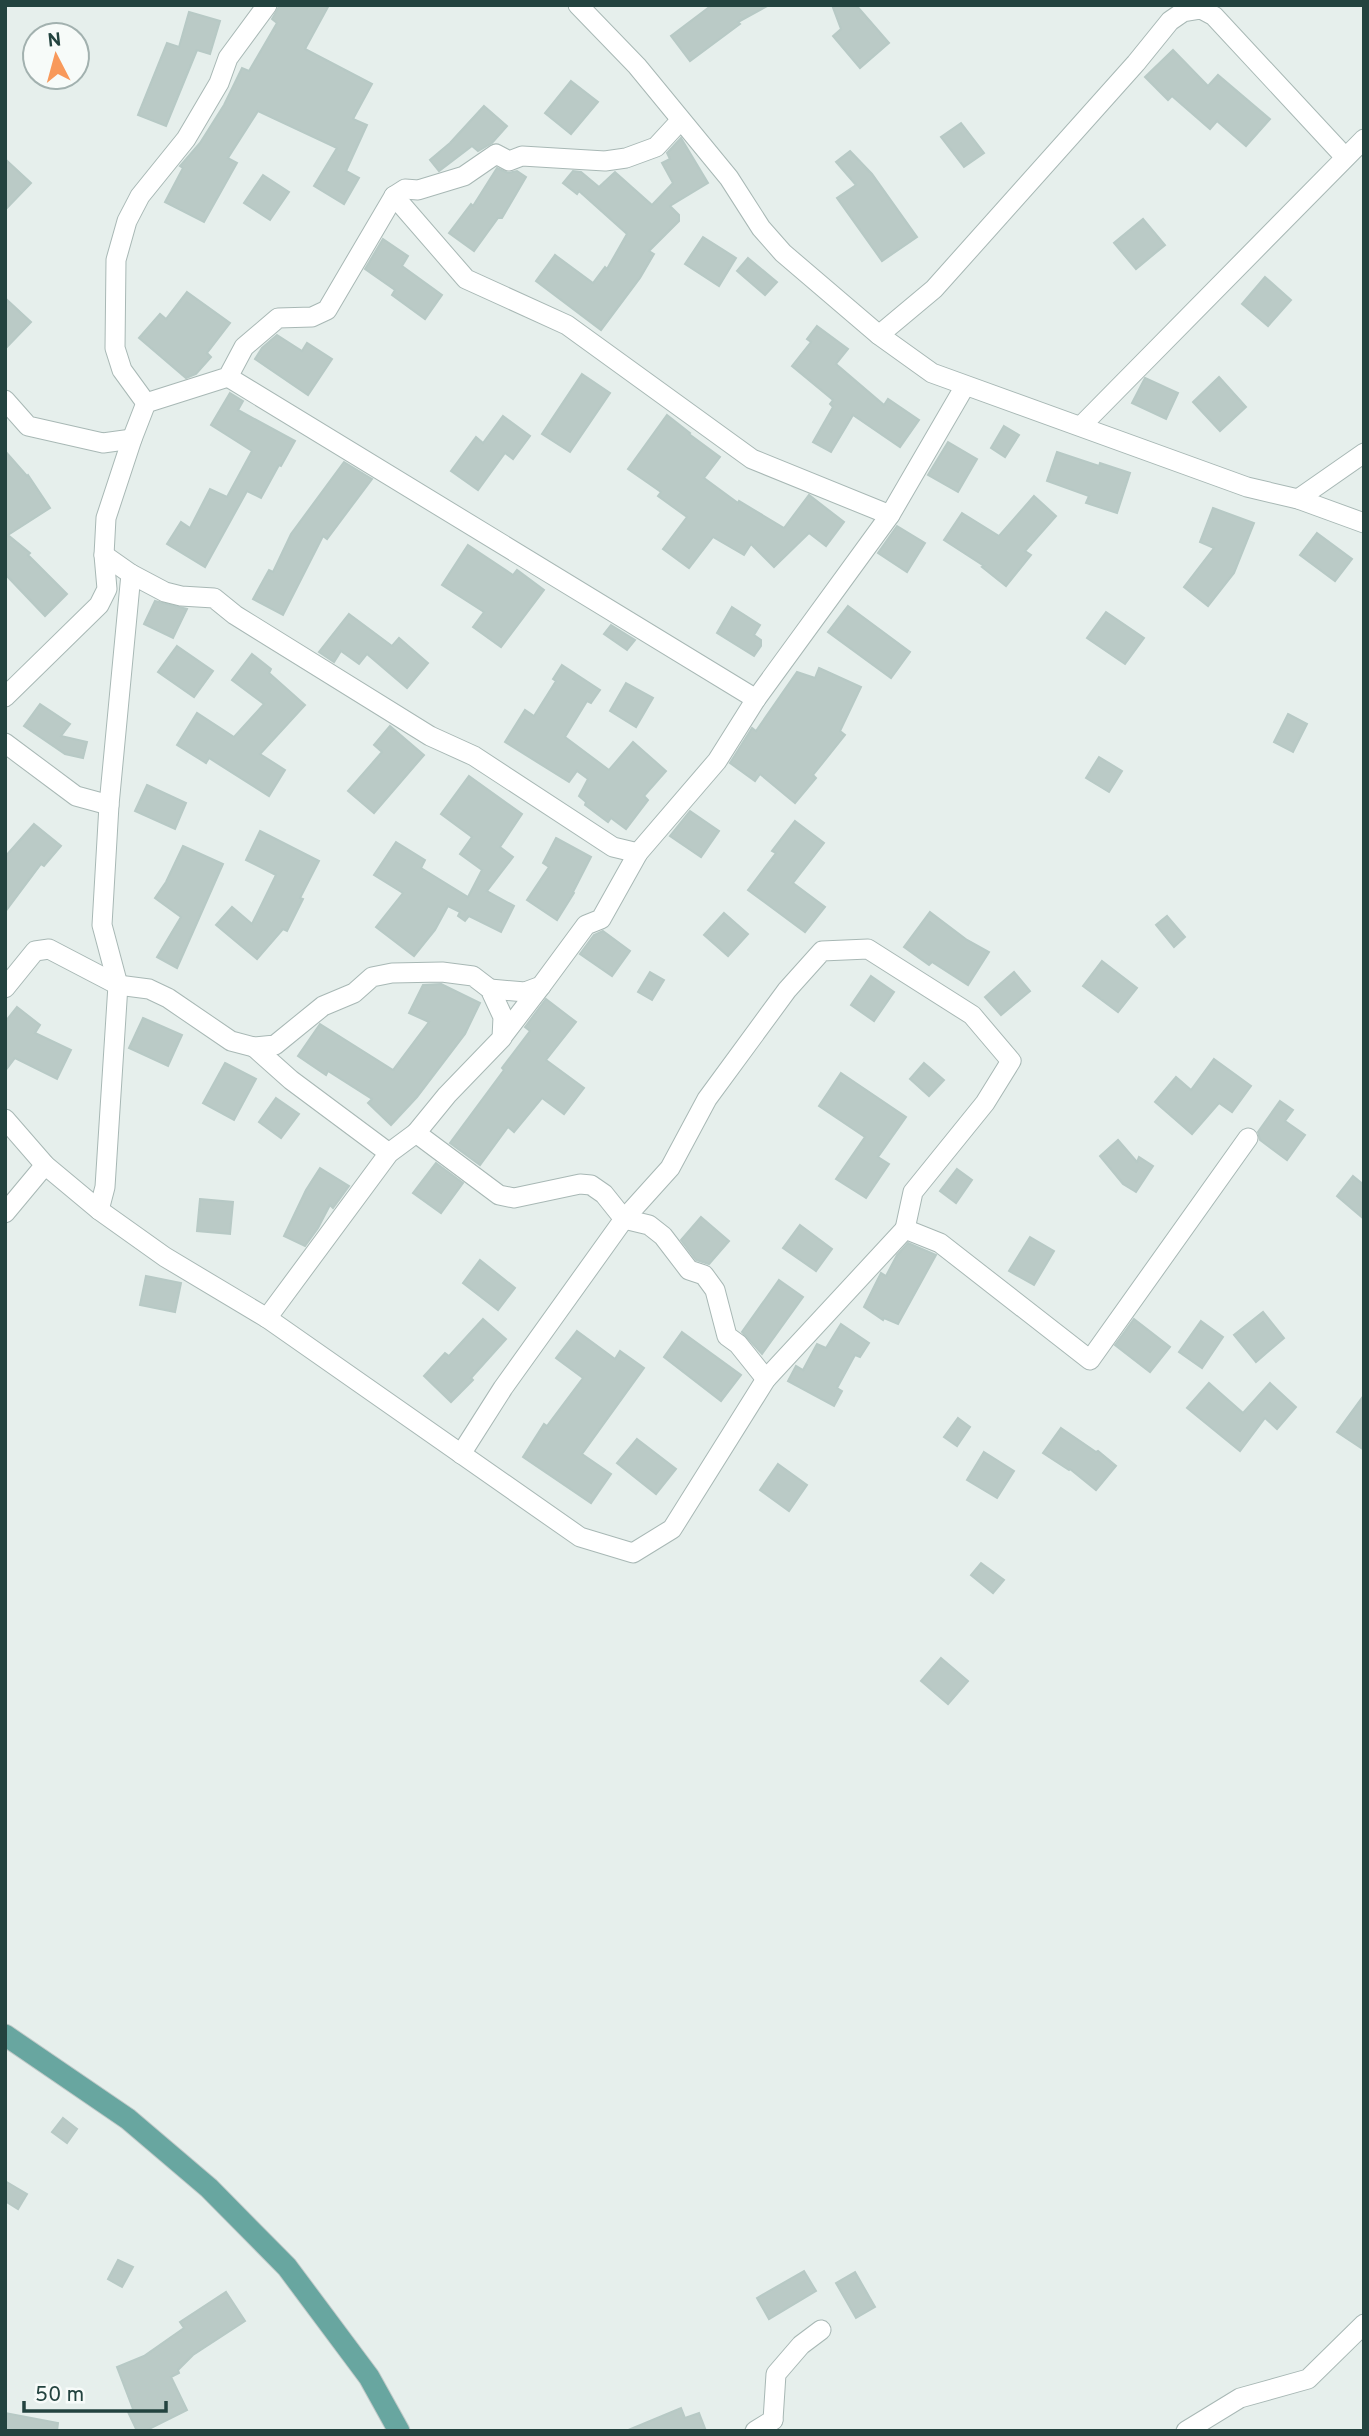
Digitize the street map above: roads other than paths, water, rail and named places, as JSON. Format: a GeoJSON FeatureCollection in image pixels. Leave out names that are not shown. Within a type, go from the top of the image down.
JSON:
{"type":"FeatureCollection","features":[{"type":"Feature","properties":{"kind":"main road"},"geometry":{"type":"LineString","coordinates":[[5,2035],[128,2119],[209,2188],[287,2267],[369,2377],[399,2431]]}},
{"type":"Feature","properties":{"kind":"street"},"geometry":{"type":"LineString","coordinates":[[146,403],[122,370],[115,348],[116,260],[128,221],[140,196],[186,139],[219,83],[228,58],[267,5]]}},
{"type":"Feature","properties":{"kind":"street"},"geometry":{"type":"LineString","coordinates":[[578,5],[637,66],[729,178],[761,228],[783,253],[879,335],[932,373],[1247,487],[1298,499],[1364,523]]}},
{"type":"Feature","properties":{"kind":"street"},"geometry":{"type":"LineString","coordinates":[[879,335],[934,289],[1136,63],[1180,8],[1201,9],[1214,16],[1345,156]]}},
{"type":"Feature","properties":{"kind":"street"},"geometry":{"type":"LineString","coordinates":[[146,403],[228,377],[244,347],[278,318],[312,317],[327,310],[394,196],[405,189],[418,190],[464,176],[496,154],[509,161],[522,156],[605,161],[626,158],[656,146],[680,121]]}},
{"type":"Feature","properties":{"kind":"street"},"geometry":{"type":"LineString","coordinates":[[1081,426],[1364,139]]}},
{"type":"Feature","properties":{"kind":"street"},"geometry":{"type":"LineString","coordinates":[[394,196],[466,279],[567,325],[752,459],[890,515]]}},
{"type":"Feature","properties":{"kind":"street"},"geometry":{"type":"LineString","coordinates":[[228,377],[756,699]]}},
{"type":"Feature","properties":{"kind":"street"},"geometry":{"type":"LineString","coordinates":[[267,1318],[389,1153],[416,1133],[447,1095],[502,1038],[586,925],[601,919],[638,853],[717,761],[756,699],[890,515],[965,386]]}},
{"type":"Feature","properties":{"kind":"street"},"geometry":{"type":"LineString","coordinates":[[5,400],[28,426],[103,443],[132,439]]}},
{"type":"Feature","properties":{"kind":"street"},"geometry":{"type":"LineString","coordinates":[[5,697],[99,605],[107,589],[104,555],[106,519],[146,403]]}},
{"type":"Feature","properties":{"kind":"street"},"geometry":{"type":"LineString","coordinates":[[103,443],[117,481]]}},
{"type":"Feature","properties":{"kind":"street"},"geometry":{"type":"LineString","coordinates":[[1298,499],[1364,453]]}},
{"type":"Feature","properties":{"kind":"street"},"geometry":{"type":"LineString","coordinates":[[104,555],[131,575],[165,592],[214,598],[235,615],[430,736],[474,756],[614,847],[638,853]]}},
{"type":"Feature","properties":{"kind":"street"},"geometry":{"type":"LineString","coordinates":[[107,589],[131,575]]}},
{"type":"Feature","properties":{"kind":"street"},"geometry":{"type":"LineString","coordinates":[[99,1210],[105,1187],[118,985],[102,925],[109,804],[131,575]]}},
{"type":"Feature","properties":{"kind":"street"},"geometry":{"type":"LineString","coordinates":[[5,743],[76,796],[109,804]]}},
{"type":"Feature","properties":{"kind":"street"},"geometry":{"type":"LineString","coordinates":[[5,988],[34,951],[49,949],[118,985],[149,989],[168,998],[231,1041],[254,1047],[275,1045],[323,1006],[354,993],[372,977],[392,973],[442,972],[472,976],[490,989],[503,1017],[502,1038]]}},
{"type":"Feature","properties":{"kind":"street"},"geometry":{"type":"LineString","coordinates":[[5,1119],[45,1165],[99,1210],[165,1257],[267,1318],[461,1454],[580,1537],[633,1553],[672,1529],[766,1379],[905,1229],[913,1192],[985,1102],[1011,1061],[972,1015],[869,949],[822,951],[787,990],[707,1099],[670,1168],[624,1219],[503,1388],[461,1454]]}},
{"type":"Feature","properties":{"kind":"street"},"geometry":{"type":"LineString","coordinates":[[490,989],[525,992],[541,986]]}},
{"type":"Feature","properties":{"kind":"street"},"geometry":{"type":"LineString","coordinates":[[254,1047],[291,1080],[389,1153]]}},
{"type":"Feature","properties":{"kind":"street"},"geometry":{"type":"LineString","coordinates":[[416,1133],[499,1195],[514,1198],[580,1184],[591,1185],[604,1194],[624,1219],[649,1225],[663,1236],[689,1270],[704,1275],[715,1290],[727,1336],[738,1344],[766,1379]]}},
{"type":"Feature","properties":{"kind":"street"},"geometry":{"type":"LineString","coordinates":[[905,1229],[940,1242],[1090,1360],[1248,1138]]}},
{"type":"Feature","properties":{"kind":"street"},"geometry":{"type":"LineString","coordinates":[[5,1213],[45,1165]]}},
{"type":"Feature","properties":{"kind":"street"},"geometry":{"type":"LineString","coordinates":[[1186,2431],[1240,2398],[1308,2379],[1364,2324]]}},
{"type":"Feature","properties":{"kind":"street"},"geometry":{"type":"LineString","coordinates":[[755,2431],[779,2425],[776,2374],[801,2345],[821,2330]]}}]}
